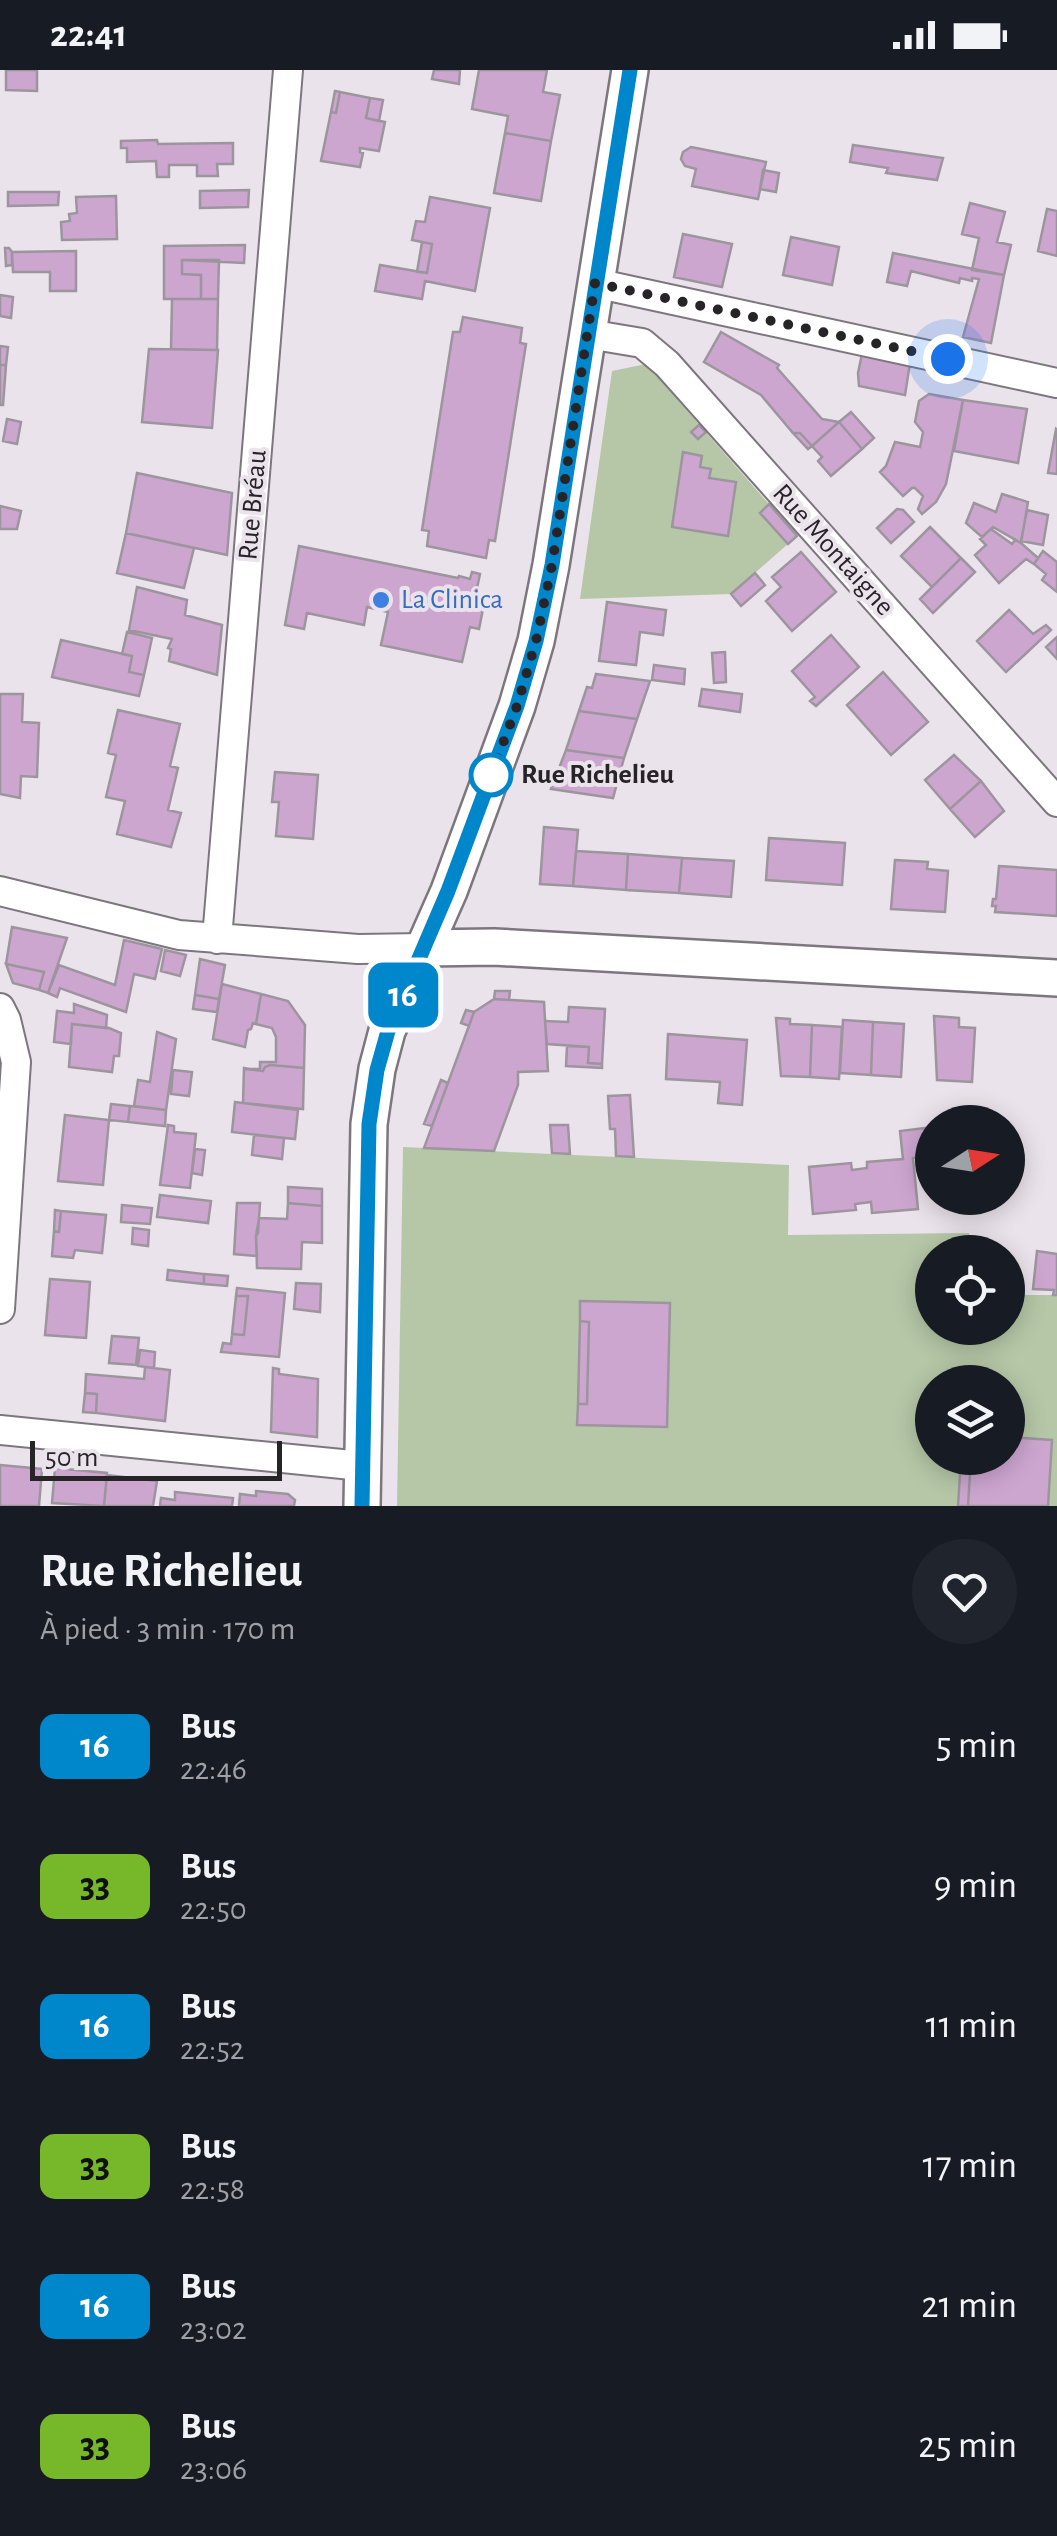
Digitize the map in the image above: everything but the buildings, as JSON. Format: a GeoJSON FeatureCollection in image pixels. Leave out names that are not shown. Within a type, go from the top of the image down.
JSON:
{"type":"FeatureCollection","features":[{"type":"Feature","properties":{"kind":"street","name":"Rue Bréau"},"geometry":{"type":"LineString","coordinates":[[218,939],[288,70]]}},
{"type":"Feature","properties":{"kind":"street"},"geometry":{"type":"LineString","coordinates":[[362,1506],[369,1124],[377,1070],[388,1031],[448,891],[517,706],[536,641],[552,565],[630,70]]}},
{"type":"Feature","properties":{"kind":"street"},"geometry":{"type":"LineString","coordinates":[[595,283],[1057,383]]}},
{"type":"Feature","properties":{"kind":"street","name":"Rue Montaigne"},"geometry":{"type":"LineString","coordinates":[[588,334],[642,344],[667,364],[1057,802]]}},
{"type":"Feature","properties":{"kind":"street"},"geometry":{"type":"LineString","coordinates":[[0,891],[179,935],[218,939],[358,949],[494,946],[1057,978]]}},
{"type":"Feature","properties":{"kind":"street"},"geometry":{"type":"LineString","coordinates":[[0,1008],[16,1062],[8,1085],[0,1309]]}},
{"type":"Feature","properties":{"kind":"street"},"geometry":{"type":"LineString","coordinates":[[0,1430],[362,1466]]}},
{"type":"Feature","properties":{"kind":"green space"},"geometry":{"type":"Polygon","coordinates":[[[646,364],[797,536],[731,594],[580,599],[612,371],[646,364]]]}},
{"type":"Feature","properties":{"kind":"green space"},"geometry":{"type":"Polygon","coordinates":[[[403,1147],[789,1165],[788,1235],[969,1233],[915,1235],[915,1345],[1025,1345],[1025,1295],[1057,1295],[1057,1506],[397,1506],[403,1147]]]}},
{"type":"Feature","properties":{"kind":"bus line","name":"16"},"geometry":{"type":"LineString","coordinates":[[362,1506],[369,1124],[377,1070],[388,1031],[472,830],[536,641],[552,565],[630,70]]}},
{"type":"Feature","properties":{"kind":"place","name":"La Clinica"},"geometry":{"type":"Point","coordinates":[381,600]}},
{"type":"Feature","properties":{"kind":"place","name":"Rue Richelieu"},"geometry":{"type":"Point","coordinates":[491,775]}},
{"type":"Feature","properties":{"kind":"route"},"geometry":{"type":"LineString","coordinates":[[491,775],[536,641],[552,565],[595,283],[948,359]]}}]}
